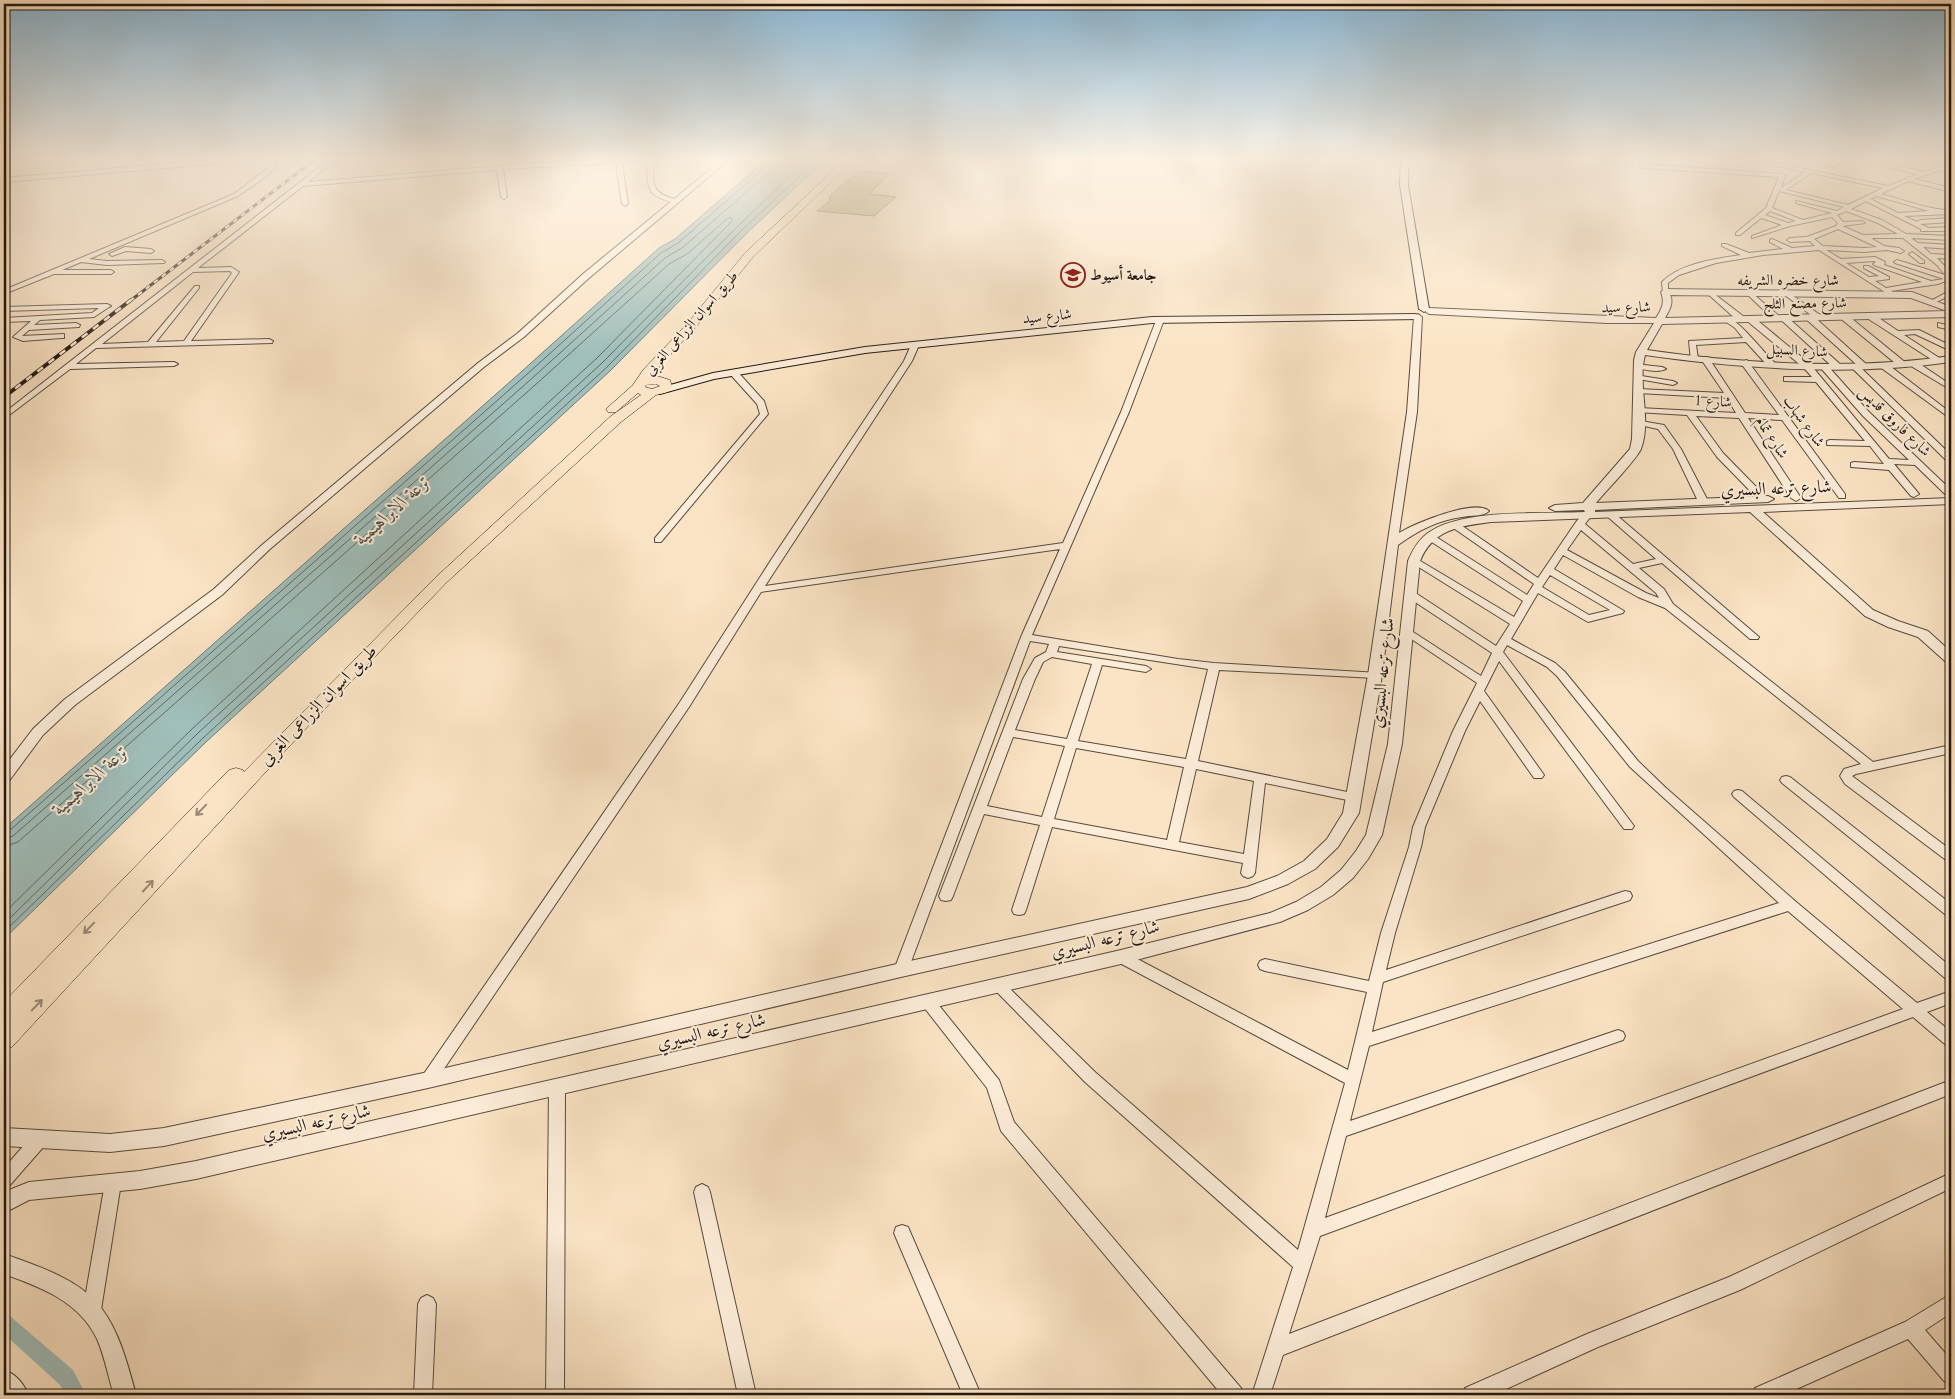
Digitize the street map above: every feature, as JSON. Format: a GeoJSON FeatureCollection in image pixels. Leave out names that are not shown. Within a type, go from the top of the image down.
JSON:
{"type":"FeatureCollection","features":[{"type":"Feature","properties":{"kind":"main road","name":"طريق اسوان الزراعى الغربى"},"geometry":{"type":"LineString","coordinates":[[653,386],[647,373],[691,326],[750,255],[783,223]]}},
{"type":"Feature","properties":{"kind":"main road","name":"طريق اسوان الزراعى الغربى"},"geometry":{"type":"LineString","coordinates":[[4,1040],[304,720],[451,570],[653,386],[663,368],[717,308],[758,256],[792,223]]}},
{"type":"Feature","properties":{"kind":"main road"},"geometry":{"type":"LineString","coordinates":[[1406,223],[1411,225],[1419,313]]}},
{"type":"Feature","properties":{"kind":"main road","name":"شارع سيد"},"geometry":{"type":"LineString","coordinates":[[653,386],[865,350],[1156,321],[1386,316],[1419,313]]}},
{"type":"Feature","properties":{"kind":"main road","name":"طريق اسوان الزراعى الغربى"},"geometry":{"type":"LineString","coordinates":[[4,1017],[242,768],[422,584],[528,488],[623,398],[653,386]]}},
{"type":"Feature","properties":{"kind":"street"},"geometry":{"type":"LineString","coordinates":[[4,292],[168,223]]}},
{"type":"Feature","properties":{"kind":"street"},"geometry":{"type":"LineString","coordinates":[[4,417],[253,223]]}},
{"type":"Feature","properties":{"kind":"street"},"geometry":{"type":"LineString","coordinates":[[4,777],[38,732],[70,702],[218,592],[266,547],[481,365],[521,335],[586,276],[650,223]]}},
{"type":"Feature","properties":{"kind":"street"},"geometry":{"type":"LineString","coordinates":[[1784,223],[1809,231]]}},
{"type":"Feature","properties":{"kind":"street"},"geometry":{"type":"LineString","coordinates":[[1754,237],[1797,223]]}},
{"type":"Feature","properties":{"kind":"street"},"geometry":{"type":"LineString","coordinates":[[1837,223],[1839,230]]}},
{"type":"Feature","properties":{"kind":"street"},"geometry":{"type":"LineString","coordinates":[[1790,240],[1813,239],[1852,223]]}},
{"type":"Feature","properties":{"kind":"street"},"geometry":{"type":"LineString","coordinates":[[1853,223],[1879,248],[1909,263],[1951,263]]}},
{"type":"Feature","properties":{"kind":"street"},"geometry":{"type":"LineString","coordinates":[[1882,223],[1904,235],[1917,245],[1948,273],[1949,278]]}},
{"type":"Feature","properties":{"kind":"street"},"geometry":{"type":"LineString","coordinates":[[1738,234],[1752,224],[1795,234]]}},
{"type":"Feature","properties":{"kind":"street"},"geometry":{"type":"LineString","coordinates":[[1908,224],[1928,230],[1951,229]]}},
{"type":"Feature","properties":{"kind":"street"},"geometry":{"type":"LineString","coordinates":[[1908,224],[1928,230]]}},
{"type":"Feature","properties":{"kind":"street"},"geometry":{"type":"LineString","coordinates":[[1839,230],[1860,230],[1884,236],[1904,235],[1951,238]]}},
{"type":"Feature","properties":{"kind":"street"},"geometry":{"type":"LineString","coordinates":[[1764,234],[1781,239]]}},
{"type":"Feature","properties":{"kind":"street"},"geometry":{"type":"LineString","coordinates":[[1813,239],[1819,248],[1842,257],[1876,259],[1880,263],[1932,283]]}},
{"type":"Feature","properties":{"kind":"street"},"geometry":{"type":"LineString","coordinates":[[1772,241],[1792,251]]}},
{"type":"Feature","properties":{"kind":"street"},"geometry":{"type":"LineString","coordinates":[[1724,245],[1749,256]]}},
{"type":"Feature","properties":{"kind":"street"},"geometry":{"type":"LineString","coordinates":[[1917,245],[1951,246]]}},
{"type":"Feature","properties":{"kind":"street"},"geometry":{"type":"LineString","coordinates":[[1643,349],[1668,303],[1665,282],[1680,271],[1710,262],[1819,248],[1895,248],[1901,251]]}},
{"type":"Feature","properties":{"kind":"street"},"geometry":{"type":"LineString","coordinates":[[1836,248],[1842,257],[1869,279],[1889,292],[1943,281],[1949,278]]}},
{"type":"Feature","properties":{"kind":"street"},"geometry":{"type":"LineString","coordinates":[[92,262],[124,249],[151,251]]}},
{"type":"Feature","properties":{"kind":"street"},"geometry":{"type":"LineString","coordinates":[[1912,254],[1909,263],[1910,268],[1949,278]]}},
{"type":"Feature","properties":{"kind":"street"},"geometry":{"type":"LineString","coordinates":[[1930,256],[1951,256]]}},
{"type":"Feature","properties":{"kind":"street"},"geometry":{"type":"LineString","coordinates":[[79,260],[92,262],[162,262]]}},
{"type":"Feature","properties":{"kind":"street"},"geometry":{"type":"LineString","coordinates":[[134,269],[143,261]]}},
{"type":"Feature","properties":{"kind":"street"},"geometry":{"type":"LineString","coordinates":[[1866,267],[1887,278],[1869,279]]}},
{"type":"Feature","properties":{"kind":"street"},"geometry":{"type":"LineString","coordinates":[[186,342],[236,272],[231,269],[194,270]]}},
{"type":"Feature","properties":{"kind":"street"},"geometry":{"type":"LineString","coordinates":[[51,272],[112,272]]}},
{"type":"Feature","properties":{"kind":"street"},"geometry":{"type":"LineString","coordinates":[[4,298],[64,272]]}},
{"type":"Feature","properties":{"kind":"street"},"geometry":{"type":"LineString","coordinates":[[151,343],[197,287]]}},
{"type":"Feature","properties":{"kind":"street"},"geometry":{"type":"LineString","coordinates":[[1646,319],[1658,307],[1665,292]]}},
{"type":"Feature","properties":{"kind":"street","name":"شارع خضره الشريفه"},"geometry":{"type":"LineString","coordinates":[[1665,292],[1711,294],[1889,292],[1910,295],[1932,302],[1951,312]]}},
{"type":"Feature","properties":{"kind":"street"},"geometry":{"type":"LineString","coordinates":[[1932,302],[1951,292]]}},
{"type":"Feature","properties":{"kind":"street"},"geometry":{"type":"LineString","coordinates":[[1711,294],[1807,366],[1914,494]]}},
{"type":"Feature","properties":{"kind":"street"},"geometry":{"type":"LineString","coordinates":[[1750,294],[1838,367]]}},
{"type":"Feature","properties":{"kind":"street"},"geometry":{"type":"LineString","coordinates":[[1787,294],[1819,317]]}},
{"type":"Feature","properties":{"kind":"street"},"geometry":{"type":"LineString","coordinates":[[4,310],[107,306],[94,315],[4,320]]}},
{"type":"Feature","properties":{"kind":"street","name":"شارع مصنع الثلج"},"geometry":{"type":"LineString","coordinates":[[1659,321],[1870,316],[1951,312]]}},
{"type":"Feature","properties":{"kind":"street"},"geometry":{"type":"LineString","coordinates":[[4,1137],[110,1142],[164,1137],[428,1080],[901,970],[1249,893],[1279,883],[1305,869],[1326,852],[1341,833],[1350,812],[1375,675],[1412,412],[1419,313]]}},
{"type":"Feature","properties":{"kind":"street","name":"شارع سيد"},"geometry":{"type":"LineString","coordinates":[[1419,313],[1607,320],[1646,319],[1659,321]]}},
{"type":"Feature","properties":{"kind":"street","name":"شارع سيد"},"geometry":{"type":"LineString","coordinates":[[1419,313],[1637,324],[1651,324],[1659,321]]}},
{"type":"Feature","properties":{"kind":"street"},"geometry":{"type":"LineString","coordinates":[[1843,316],[1903,365]]}},
{"type":"Feature","properties":{"kind":"street"},"geometry":{"type":"LineString","coordinates":[[1870,316],[1946,361]]}},
{"type":"Feature","properties":{"kind":"street"},"geometry":{"type":"LineString","coordinates":[[39,317],[18,335],[18,338],[61,336]]}},
{"type":"Feature","properties":{"kind":"street"},"geometry":{"type":"LineString","coordinates":[[1809,317],[1951,460]]}},
{"type":"Feature","properties":{"kind":"street"},"geometry":{"type":"LineString","coordinates":[[1728,319],[1738,326],[1748,340],[1771,364]]}},
{"type":"Feature","properties":{"kind":"street"},"geometry":{"type":"LineString","coordinates":[[901,970],[1026,636],[1125,412],[1154,340],[1156,321]]}},
{"type":"Feature","properties":{"kind":"street"},"geometry":{"type":"LineString","coordinates":[[1261,1395],[1313,1230],[1353,1080],[1388,933],[1415,847],[1419,826],[1459,730],[1480,686],[1528,600],[1561,550],[1635,450],[1639,410],[1638,372],[1643,349],[1643,335],[1637,324]]}},
{"type":"Feature","properties":{"kind":"street"},"geometry":{"type":"LineString","coordinates":[[27,328],[76,325]]}},
{"type":"Feature","properties":{"kind":"street"},"geometry":{"type":"LineString","coordinates":[[1942,325],[1951,328]]}},
{"type":"Feature","properties":{"kind":"street"},"geometry":{"type":"LineString","coordinates":[[1927,330],[1951,340]]}},
{"type":"Feature","properties":{"kind":"street"},"geometry":{"type":"LineString","coordinates":[[1897,333],[1916,332],[1951,349]]}},
{"type":"Feature","properties":{"kind":"street"},"geometry":{"type":"LineString","coordinates":[[95,346],[269,340]]}},
{"type":"Feature","properties":{"kind":"street"},"geometry":{"type":"LineString","coordinates":[[1694,359],[1692,343],[1748,340]]}},
{"type":"Feature","properties":{"kind":"street"},"geometry":{"type":"LineString","coordinates":[[428,1080],[685,704],[757,590],[908,361],[915,345]]}},
{"type":"Feature","properties":{"kind":"street","name":"شارع السبيل"},"geometry":{"type":"LineString","coordinates":[[1643,349],[1694,359],[1807,366],[1883,366],[1946,361]]}},
{"type":"Feature","properties":{"kind":"street","name":"شارع تمام"},"geometry":{"type":"LineString","coordinates":[[1705,359],[1796,498]]}},
{"type":"Feature","properties":{"kind":"street","name":"شارع شهاب"},"geometry":{"type":"LineString","coordinates":[[1744,362],[1842,496]]}},
{"type":"Feature","properties":{"kind":"street"},"geometry":{"type":"LineString","coordinates":[[68,367],[174,364]]}},
{"type":"Feature","properties":{"kind":"street"},"geometry":{"type":"LineString","coordinates":[[1914,364],[1951,388]]}},
{"type":"Feature","properties":{"kind":"street","name":"شارع فاروق قديس"},"geometry":{"type":"LineString","coordinates":[[1823,366],[1866,414],[1951,496]]}},
{"type":"Feature","properties":{"kind":"street"},"geometry":{"type":"LineString","coordinates":[[1883,366],[1951,417]]}},
{"type":"Feature","properties":{"kind":"street"},"geometry":{"type":"LineString","coordinates":[[1638,372],[1662,370]]}},
{"type":"Feature","properties":{"kind":"street"},"geometry":{"type":"LineString","coordinates":[[658,540],[764,414],[761,403],[733,372]]}},
{"type":"Feature","properties":{"kind":"street"},"geometry":{"type":"LineString","coordinates":[[1638,372],[1673,382]]}},
{"type":"Feature","properties":{"kind":"street"},"geometry":{"type":"LineString","coordinates":[[1788,379],[1819,380]]}},
{"type":"Feature","properties":{"kind":"street"},"geometry":{"type":"LineString","coordinates":[[1638,391],[1728,396]]}},
{"type":"Feature","properties":{"kind":"street","name":"شارع 1"},"geometry":{"type":"LineString","coordinates":[[1639,410],[1786,418]]}},
{"type":"Feature","properties":{"kind":"street"},"geometry":{"type":"LineString","coordinates":[[1690,413],[1758,504],[1869,613],[1893,624],[1923,634],[1951,659]]}},
{"type":"Feature","properties":{"kind":"street"},"geometry":{"type":"LineString","coordinates":[[1638,422],[1661,427],[1677,449],[1703,501]]}},
{"type":"Feature","properties":{"kind":"street"},"geometry":{"type":"LineString","coordinates":[[1830,443],[1872,444]]}},
{"type":"Feature","properties":{"kind":"street"},"geometry":{"type":"LineString","coordinates":[[1854,465],[1918,463]]}},
{"type":"Feature","properties":{"kind":"street","name":"شارع ترعه البسيري"},"geometry":{"type":"LineString","coordinates":[[4,1204],[29,1191],[113,1183],[196,1170],[998,986],[1274,918],[1302,906],[1327,891],[1347,874],[1362,855],[1374,835],[1395,744],[1414,560],[1419,548],[1430,537],[1455,525],[1491,519],[1586,515],[1703,501],[1758,504],[1796,498],[1813,502],[1842,496],[1914,494],[1951,496]]}},
{"type":"Feature","properties":{"kind":"street","name":"شارع ترعه البسيري"},"geometry":{"type":"LineString","coordinates":[[1392,544],[1422,523],[1449,515],[1482,511],[1612,515],[1758,504],[1951,496]]}},
{"type":"Feature","properties":{"kind":"street"},"geometry":{"type":"LineString","coordinates":[[1586,515],[1631,567],[1660,591],[1669,606]]}},
{"type":"Feature","properties":{"kind":"street"},"geometry":{"type":"LineString","coordinates":[[1612,515],[1754,637]]}},
{"type":"Feature","properties":{"kind":"street"},"geometry":{"type":"LineString","coordinates":[[1455,525],[1588,619],[1619,611],[1548,570]]}},
{"type":"Feature","properties":{"kind":"street"},"geometry":{"type":"LineString","coordinates":[[1430,537],[1528,600]]}},
{"type":"Feature","properties":{"kind":"street"},"geometry":{"type":"LineString","coordinates":[[757,590],[1067,545]]}},
{"type":"Feature","properties":{"kind":"street"},"geometry":{"type":"LineString","coordinates":[[1561,550],[1642,595],[1669,606],[1872,767]]}},
{"type":"Feature","properties":{"kind":"street"},"geometry":{"type":"LineString","coordinates":[[1414,560],[1516,623]]}},
{"type":"Feature","properties":{"kind":"street"},"geometry":{"type":"LineString","coordinates":[[1631,567],[1664,560]]}},
{"type":"Feature","properties":{"kind":"street"},"geometry":{"type":"LineString","coordinates":[[1410,594],[1502,646],[1551,666],[1561,674],[1634,764],[1662,792],[1790,905],[1951,1041]]}},
{"type":"Feature","properties":{"kind":"street"},"geometry":{"type":"LineString","coordinates":[[1406,632],[1480,686],[1538,775]]}},
{"type":"Feature","properties":{"kind":"street"},"geometry":{"type":"LineString","coordinates":[[1026,636],[1053,648],[1098,661],[1146,668]]}},
{"type":"Feature","properties":{"kind":"street"},"geometry":{"type":"LineString","coordinates":[[1502,646],[1628,826]]}},
{"type":"Feature","properties":{"kind":"street"},"geometry":{"type":"LineString","coordinates":[[946,896],[978,809],[1037,662],[1053,648],[1214,666],[1375,675]]}},
{"type":"Feature","properties":{"kind":"street"},"geometry":{"type":"LineString","coordinates":[[1019,910],[1098,661]]}},
{"type":"Feature","properties":{"kind":"street"},"geometry":{"type":"LineString","coordinates":[[1172,845],[1214,666]]}},
{"type":"Feature","properties":{"kind":"street"},"geometry":{"type":"LineString","coordinates":[[1009,733],[1191,764],[1352,798]]}},
{"type":"Feature","properties":{"kind":"street"},"geometry":{"type":"LineString","coordinates":[[1951,749],[1848,772],[1846,776],[1848,781],[1951,858]]}},
{"type":"Feature","properties":{"kind":"street"},"geometry":{"type":"LineString","coordinates":[[978,809],[1172,845],[1249,866],[1260,778]]}},
{"type":"Feature","properties":{"kind":"street"},"geometry":{"type":"LineString","coordinates":[[1786,780],[1951,911]]}},
{"type":"Feature","properties":{"kind":"street"},"geometry":{"type":"LineString","coordinates":[[1738,794],[1951,975]]}},
{"type":"Feature","properties":{"kind":"street"},"geometry":{"type":"LineString","coordinates":[[1265,965],[1375,984],[1625,896]]}},
{"type":"Feature","properties":{"kind":"street"},"geometry":{"type":"LineString","coordinates":[[1361,1042],[1790,905]]}},
{"type":"Feature","properties":{"kind":"street"},"geometry":{"type":"LineString","coordinates":[[1121,957],[1353,1080]]}},
{"type":"Feature","properties":{"kind":"street"},"geometry":{"type":"LineString","coordinates":[[998,986],[1090,1077],[1303,1265]]}},
{"type":"Feature","properties":{"kind":"street"},"geometry":{"type":"LineString","coordinates":[[1313,1230],[1951,997]]}},
{"type":"Feature","properties":{"kind":"street"},"geometry":{"type":"LineString","coordinates":[[928,1002],[994,1085],[1007,1126],[1234,1395]]}},
{"type":"Feature","properties":{"kind":"street"},"geometry":{"type":"LineString","coordinates":[[1338,1132],[1618,1036]]}},
{"type":"Feature","properties":{"kind":"street"},"geometry":{"type":"LineString","coordinates":[[1277,1348],[1951,1087]]}},
{"type":"Feature","properties":{"kind":"street"},"geometry":{"type":"LineString","coordinates":[[555,1395],[557,1088]]}},
{"type":"Feature","properties":{"kind":"street"},"geometry":{"type":"LineString","coordinates":[[4,1180],[40,1139]]}},
{"type":"Feature","properties":{"kind":"street"},"geometry":{"type":"LineString","coordinates":[[1472,1395],[1593,1340],[1734,1284],[1951,1180]]}},
{"type":"Feature","properties":{"kind":"street"},"geometry":{"type":"LineString","coordinates":[[92,1310],[113,1183]]}},
{"type":"Feature","properties":{"kind":"street"},"geometry":{"type":"LineString","coordinates":[[702,1192],[747,1395]]}},
{"type":"Feature","properties":{"kind":"street"},"geometry":{"type":"LineString","coordinates":[[902,1233],[972,1395]]}},
{"type":"Feature","properties":{"kind":"street"},"geometry":{"type":"LineString","coordinates":[[4,1264],[57,1284],[71,1292],[92,1310],[103,1326],[125,1395]]}},
{"type":"Feature","properties":{"kind":"street"},"geometry":{"type":"LineString","coordinates":[[1762,1395],[1911,1328],[1951,1303]]}},
{"type":"Feature","properties":{"kind":"street"},"geometry":{"type":"LineString","coordinates":[[423,1395],[427,1304]]}},
{"type":"Feature","properties":{"kind":"street"},"geometry":{"type":"LineString","coordinates":[[1911,1328],[1951,1374]]}},
{"type":"Feature","properties":{"kind":"street"},"geometry":{"type":"LineString","coordinates":[[4,1381],[17,1395]]}},
{"type":"Feature","properties":{"kind":"water","name":"ترعة الابراهيمية"},"geometry":{"type":"Polygon","coordinates":[[[693,223],[757,223],[610,371],[206,742],[4,939],[4,829],[659,248],[675,239],[693,223]]]}},
{"type":"Feature","properties":{"kind":"waterway"},"geometry":{"type":"LineString","coordinates":[[4,1322],[66,1377],[77,1395]]}},
{"type":"Feature","properties":{"kind":"railway"},"geometry":{"type":"LineString","coordinates":[[130,301],[232,223]]}},
{"type":"Feature","properties":{"kind":"railway"},"geometry":{"type":"LineString","coordinates":[[4,397],[131,300]]}},
{"type":"Feature","properties":{"kind":"place","name":"جامعة أسيوط"},"geometry":{"type":"Point","coordinates":[1073,275]}}]}
